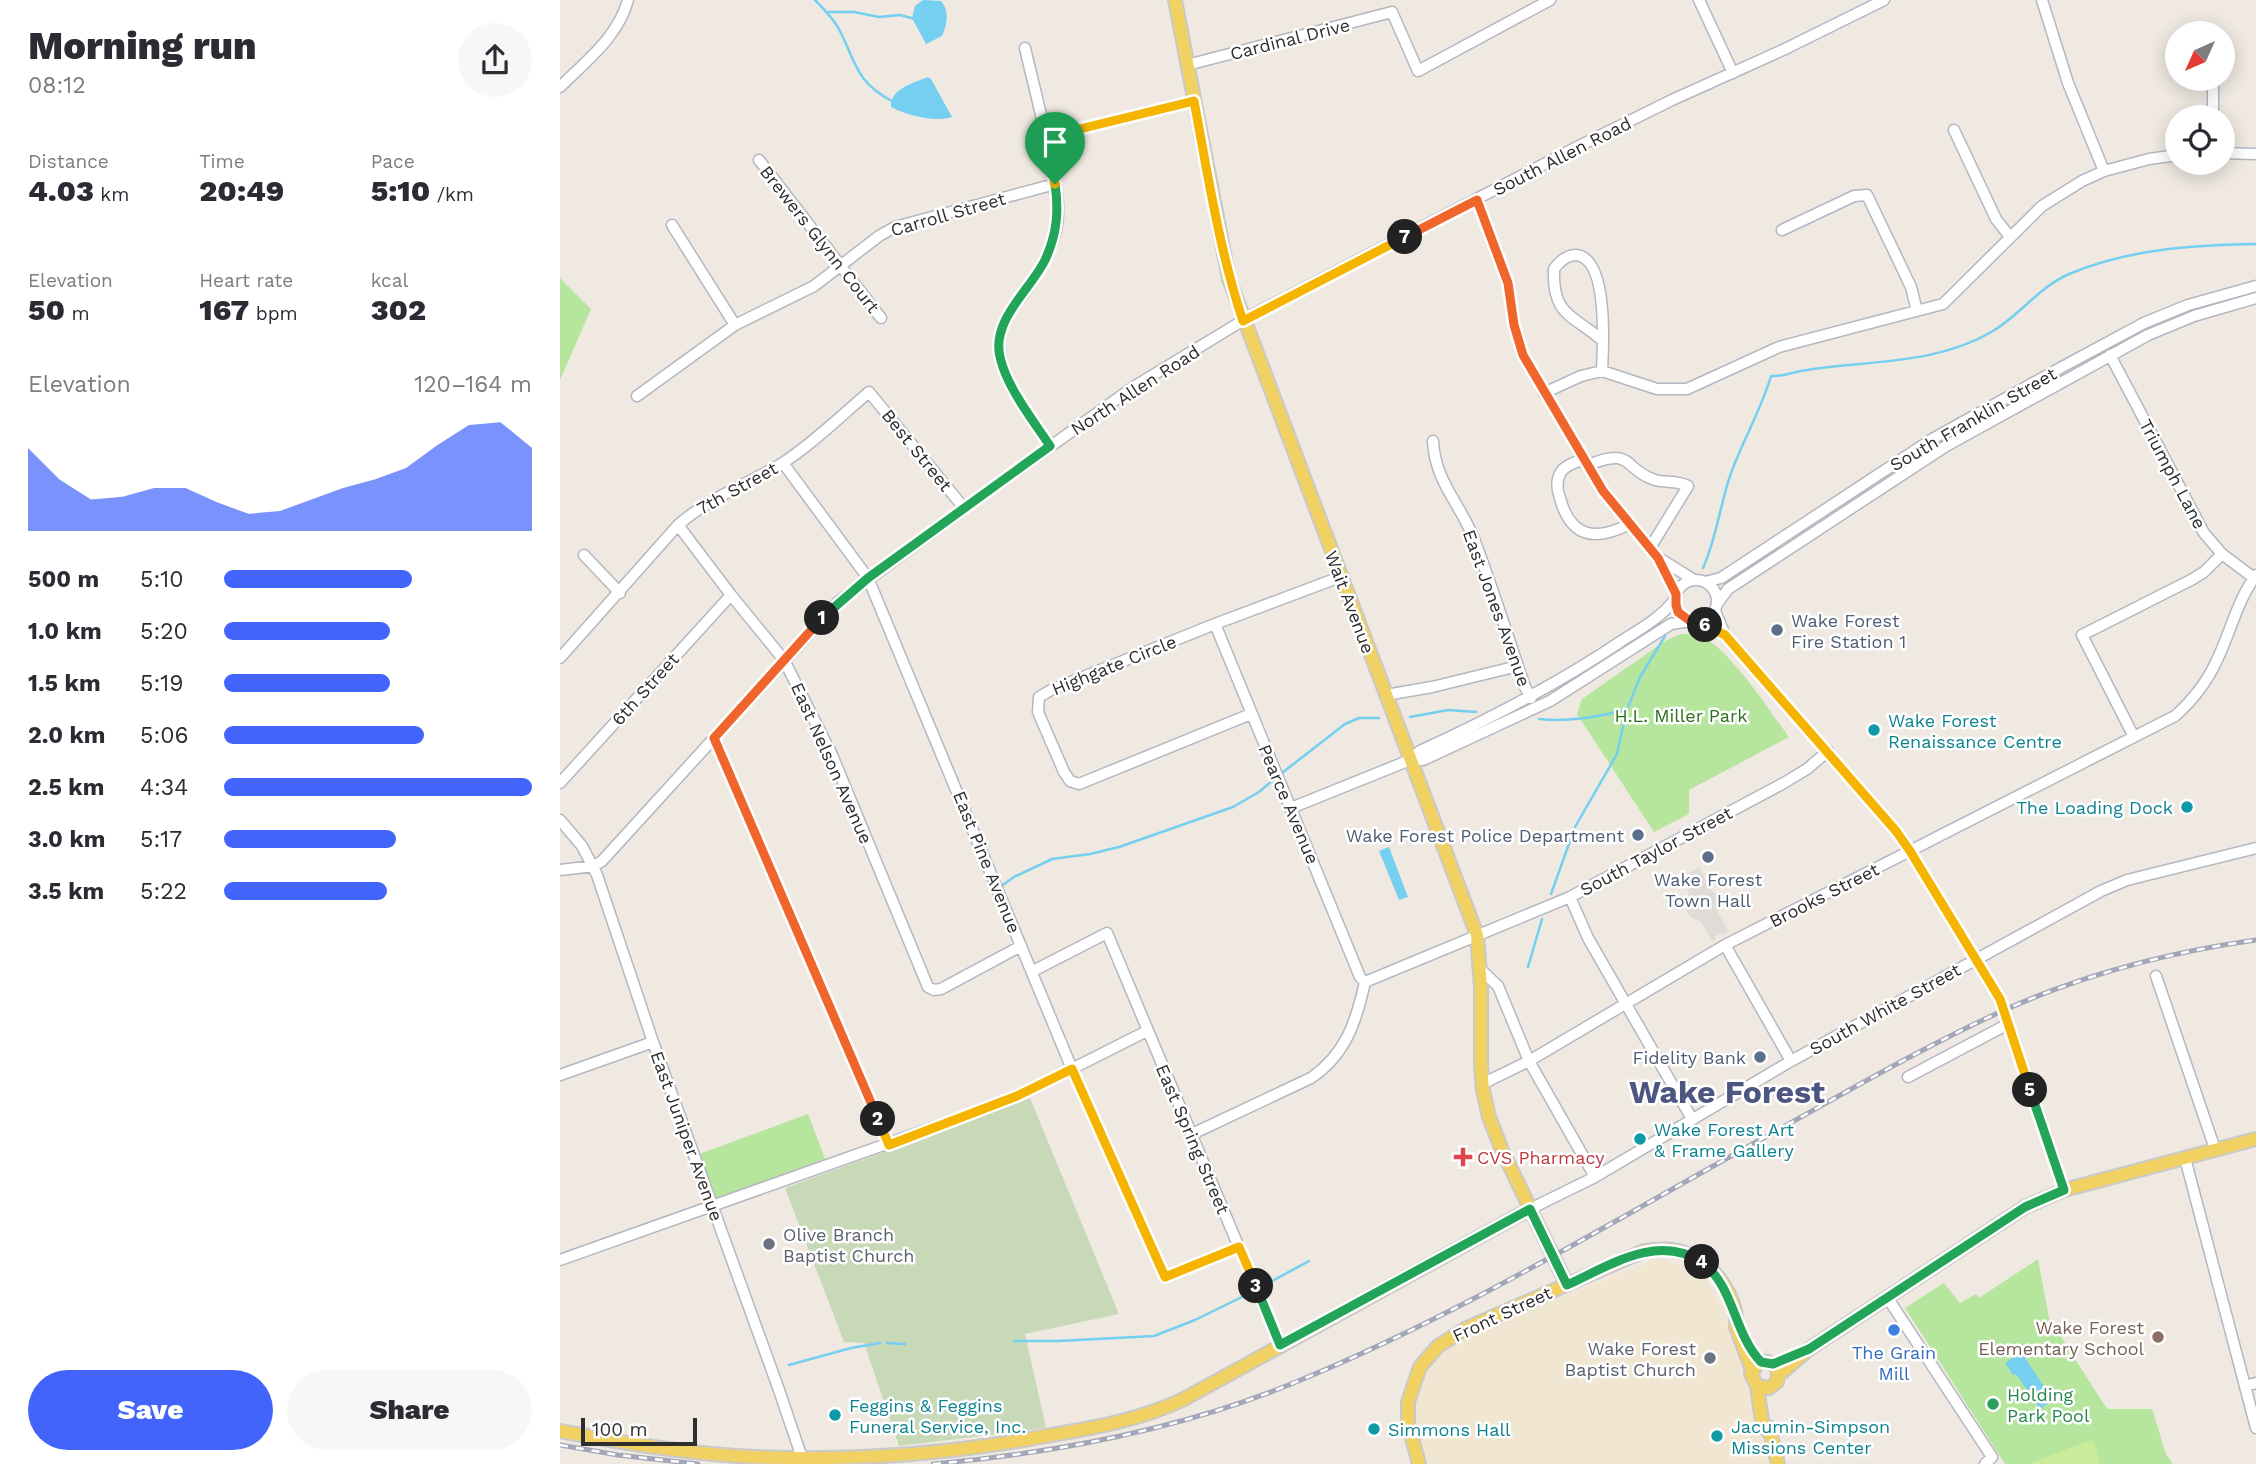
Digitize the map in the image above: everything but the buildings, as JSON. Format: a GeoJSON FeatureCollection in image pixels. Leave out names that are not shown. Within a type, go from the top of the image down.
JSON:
{"type":"FeatureCollection","features":[{"type":"Feature","properties":{"kind":"main road","name":"Wait Avenue"},"geometry":{"type":"LineString","coordinates":[[1175,0],[1229,279],[1477,935],[1482,1084],[1495,1135],[1567,1285]]}},
{"type":"Feature","properties":{"kind":"main road"},"geometry":{"type":"LineString","coordinates":[[1763,1387],[1751,1379],[1766,1367],[1809,1349],[2025,1207],[2064,1190],[2256,1139]]}},
{"type":"Feature","properties":{"kind":"main road"},"geometry":{"type":"LineString","coordinates":[[560,1431],[677,1450],[752,1457],[802,1458],[984,1446],[1110,1423],[1175,1404],[1530,1209]]}},
{"type":"Feature","properties":{"kind":"main road","name":"Front Street"},"geometry":{"type":"LineString","coordinates":[[1419,1464],[1408,1423],[1408,1402],[1415,1375],[1425,1359],[1438,1346],[1467,1328],[1644,1251],[1667,1249],[1689,1254],[1712,1270],[1721,1281],[1736,1321],[1751,1349],[1766,1367]]}},
{"type":"Feature","properties":{"kind":"main road"},"geometry":{"type":"LineString","coordinates":[[1763,1387],[1777,1382],[1766,1367]]}},
{"type":"Feature","properties":{"kind":"main road"},"geometry":{"type":"LineString","coordinates":[[1763,1387],[1762,1421],[1769,1433],[1778,1464]]}},
{"type":"Feature","properties":{"kind":"street"},"geometry":{"type":"LineString","coordinates":[[560,87],[616,30],[628,0]]}},
{"type":"Feature","properties":{"kind":"street","name":"Cardinal Drive"},"geometry":{"type":"LineString","coordinates":[[1187,65],[1392,12],[1418,71],[1550,0]]}},
{"type":"Feature","properties":{"kind":"street"},"geometry":{"type":"LineString","coordinates":[[1699,0],[1733,73]]}},
{"type":"Feature","properties":{"kind":"street","name":"South Allen Road"},"geometry":{"type":"LineString","coordinates":[[1243,321],[1587,141],[1884,0]]}},
{"type":"Feature","properties":{"kind":"street"},"geometry":{"type":"LineString","coordinates":[[2042,0],[2068,83],[2104,171]]}},
{"type":"Feature","properties":{"kind":"street"},"geometry":{"type":"LineString","coordinates":[[1025,48],[1047,137],[1059,206],[1057,227],[1046,258],[1008,315],[1000,333],[999,356],[1016,395],[1050,446]]}},
{"type":"Feature","properties":{"kind":"street"},"geometry":{"type":"LineString","coordinates":[[1047,137],[1194,101]]}},
{"type":"Feature","properties":{"kind":"street"},"geometry":{"type":"LineString","coordinates":[[1954,130],[1996,219],[2010,237]]}},
{"type":"Feature","properties":{"kind":"street"},"geometry":{"type":"LineString","coordinates":[[2235,153],[2256,154]]}},
{"type":"Feature","properties":{"kind":"street"},"geometry":{"type":"LineString","coordinates":[[1544,393],[1581,376],[1602,372],[1657,390],[1688,389],[1779,347],[1943,304],[2042,206],[2082,181],[2104,171],[2165,157]]}},
{"type":"Feature","properties":{"kind":"street","name":"Brewers Glynn Court"},"geometry":{"type":"LineString","coordinates":[[759,160],[881,318]]}},
{"type":"Feature","properties":{"kind":"street","name":"Carroll Street"},"geometry":{"type":"LineString","coordinates":[[637,396],[735,325],[814,286],[879,236],[895,227],[1055,184]]}},
{"type":"Feature","properties":{"kind":"street"},"geometry":{"type":"LineString","coordinates":[[1782,230],[1854,196],[1867,195],[1910,287],[1917,311]]}},
{"type":"Feature","properties":{"kind":"street"},"geometry":{"type":"LineString","coordinates":[[1477,200],[1508,283],[1514,325],[1523,355],[1544,393],[1603,491],[1658,558],[1676,597],[1678,612],[1725,635]]}},
{"type":"Feature","properties":{"kind":"street"},"geometry":{"type":"LineString","coordinates":[[672,225],[735,325]]}},
{"type":"Feature","properties":{"kind":"street"},"geometry":{"type":"LineString","coordinates":[[1602,372],[1603,341],[1602,299],[1591,266],[1584,258],[1575,255],[1566,257],[1554,269],[1558,300],[1568,317],[1603,341]]}},
{"type":"Feature","properties":{"kind":"street","name":"South Franklin Street"},"geometry":{"type":"LineString","coordinates":[[1706,582],[1721,578],[1934,438],[2144,323],[2188,305],[2256,286]]}},
{"type":"Feature","properties":{"kind":"street","name":"South Franklin Street"},"geometry":{"type":"LineString","coordinates":[[1716,607],[1728,589],[1946,446],[2148,335],[2194,316],[2256,298]]}},
{"type":"Feature","properties":{"kind":"street","name":"North Allen Road"},"geometry":{"type":"LineString","coordinates":[[594,866],[614,849],[827,612],[868,578],[1135,386],[1243,321]]}},
{"type":"Feature","properties":{"kind":"street","name":"Triumph Lane"},"geometry":{"type":"LineString","coordinates":[[2110,355],[2204,533],[2222,554],[2255,576]]}},
{"type":"Feature","properties":{"kind":"street","name":"7th Street"},"geometry":{"type":"LineString","coordinates":[[560,658],[678,525],[709,501],[783,463],[869,393]]}},
{"type":"Feature","properties":{"kind":"street","name":"Best Street"},"geometry":{"type":"LineString","coordinates":[[869,393],[964,508]]}},
{"type":"Feature","properties":{"kind":"street","name":"East Jones Avenue"},"geometry":{"type":"LineString","coordinates":[[1433,441],[1437,471],[1461,510],[1473,537],[1531,698]]}},
{"type":"Feature","properties":{"kind":"street"},"geometry":{"type":"LineString","coordinates":[[1630,524],[1603,535],[1580,531],[1570,523],[1562,505],[1557,482],[1560,472],[1567,466],[1614,457],[1630,463],[1651,479],[1688,486],[1650,548]]}},
{"type":"Feature","properties":{"kind":"street","name":"East Pine Avenue"},"geometry":{"type":"LineString","coordinates":[[783,463],[868,578],[1072,1069],[1164,1277],[1239,1247]]}},
{"type":"Feature","properties":{"kind":"street","name":"East Nelson Avenue"},"geometry":{"type":"LineString","coordinates":[[678,525],[785,660],[832,755],[928,987],[941,989],[1021,946]]}},
{"type":"Feature","properties":{"kind":"street"},"geometry":{"type":"LineString","coordinates":[[2134,737],[2082,635],[2191,580],[2204,572],[2222,554]]}},
{"type":"Feature","properties":{"kind":"street"},"geometry":{"type":"LineString","coordinates":[[584,555],[620,593]]}},
{"type":"Feature","properties":{"kind":"street"},"geometry":{"type":"LineString","coordinates":[[1658,558],[1693,580],[1706,582],[1714,590],[1725,635],[1828,751],[1910,851],[2000,999],[2064,1190]]}},
{"type":"Feature","properties":{"kind":"street","name":"Brooks Street"},"geometry":{"type":"LineString","coordinates":[[1482,1084],[1529,1061],[1725,945],[2175,716],[2207,680],[2234,613],[2255,576]]}},
{"type":"Feature","properties":{"kind":"street","name":"Highgate Circle"},"geometry":{"type":"LineString","coordinates":[[1251,714],[1079,784],[1070,781],[1064,772],[1038,712],[1039,697],[1051,690],[1340,577]]}},
{"type":"Feature","properties":{"kind":"street"},"geometry":{"type":"LineString","coordinates":[[1291,808],[1410,760],[1420,751],[1531,698],[1665,612],[1683,585],[1693,580]]}},
{"type":"Feature","properties":{"kind":"street","name":"6th Street"},"geometry":{"type":"LineString","coordinates":[[560,783],[731,595]]}},
{"type":"Feature","properties":{"kind":"street"},"geometry":{"type":"LineString","coordinates":[[1410,760],[1423,760],[1534,709],[1671,624],[1704,621],[1716,607]]}},
{"type":"Feature","properties":{"kind":"street","name":"Pearce Avenue"},"geometry":{"type":"LineString","coordinates":[[1215,624],[1360,978],[1365,982]]}},
{"type":"Feature","properties":{"kind":"street"},"geometry":{"type":"LineString","coordinates":[[1386,695],[1518,666]]}},
{"type":"Feature","properties":{"kind":"street"},"geometry":{"type":"LineString","coordinates":[[714,738],[889,1145]]}},
{"type":"Feature","properties":{"kind":"street","name":"South Taylor Street"},"geometry":{"type":"LineString","coordinates":[[1365,982],[1570,898],[1782,784],[1807,769],[1828,751]]}},
{"type":"Feature","properties":{"kind":"street","name":"East Juniper Avenue"},"geometry":{"type":"LineString","coordinates":[[560,820],[582,846],[594,866],[653,1042],[802,1458]]}},
{"type":"Feature","properties":{"kind":"street","name":"South White Street"},"geometry":{"type":"LineString","coordinates":[[1530,1209],[1595,1177],[1791,1061],[2113,886],[2256,848]]}},
{"type":"Feature","properties":{"kind":"street"},"geometry":{"type":"LineString","coordinates":[[560,870],[594,866]]}},
{"type":"Feature","properties":{"kind":"street"},"geometry":{"type":"LineString","coordinates":[[1570,898],[1588,938],[1692,1119]]}},
{"type":"Feature","properties":{"kind":"street","name":"East Spring Street"},"geometry":{"type":"LineString","coordinates":[[1033,971],[1107,933],[1280,1345]]}},
{"type":"Feature","properties":{"kind":"street"},"geometry":{"type":"LineString","coordinates":[[1725,945],[1791,1061]]}},
{"type":"Feature","properties":{"kind":"street"},"geometry":{"type":"LineString","coordinates":[[1480,969],[1498,986],[1529,1061],[1595,1177]]}},
{"type":"Feature","properties":{"kind":"street"},"geometry":{"type":"LineString","coordinates":[[2156,976],[2215,1149]]}},
{"type":"Feature","properties":{"kind":"street"},"geometry":{"type":"LineString","coordinates":[[1192,1134],[1323,1070],[1343,1048],[1350,1034],[1358,1015],[1365,982]]}},
{"type":"Feature","properties":{"kind":"street"},"geometry":{"type":"LineString","coordinates":[[1908,1077],[2008,1024]]}},
{"type":"Feature","properties":{"kind":"street"},"geometry":{"type":"LineString","coordinates":[[560,1260],[889,1145],[1017,1096],[1147,1031]]}},
{"type":"Feature","properties":{"kind":"street"},"geometry":{"type":"LineString","coordinates":[[560,1075],[653,1042]]}},
{"type":"Feature","properties":{"kind":"street"},"geometry":{"type":"LineString","coordinates":[[2185,1158],[2256,1428]]}},
{"type":"Feature","properties":{"kind":"street"},"geometry":{"type":"LineString","coordinates":[[1887,1297],[1989,1461]]}},
{"type":"Feature","properties":{"kind":"street"},"geometry":{"type":"LineString","coordinates":[[2245,1386],[2256,1383]]}},
{"type":"Feature","properties":{"kind":"shaded area"},"geometry":{"type":"Polygon","coordinates":[[[1699,867],[1710,889],[1717,895],[1720,903],[1718,913],[1729,932],[1723,935],[1721,933],[1712,941],[1701,922],[1690,917],[1685,907],[1689,893],[1681,877],[1699,867]]]}},
{"type":"Feature","properties":{"kind":"shaded area"},"geometry":{"type":"Polygon","coordinates":[[[1659,1258],[1702,1273],[1723,1308],[1770,1464],[1425,1464],[1415,1423],[1416,1397],[1423,1375],[1437,1358],[1457,1342],[1511,1317],[1659,1258]]]}},
{"type":"Feature","properties":{"kind":"green space"},"geometry":{"type":"Polygon","coordinates":[[[560,278],[591,309],[560,380],[560,278]]]}},
{"type":"Feature","properties":{"kind":"green space","name":"H.L. Miller Park"},"geometry":{"type":"Polygon","coordinates":[[[1681,634],[1697,635],[1721,650],[1747,679],[1789,737],[1689,790],[1689,814],[1654,832],[1577,714],[1582,699],[1665,641],[1681,634]]]}},
{"type":"Feature","properties":{"kind":"green space"},"geometry":{"type":"Polygon","coordinates":[[[1030,1098],[1119,1314],[1025,1334],[1046,1428],[899,1446],[864,1343],[844,1342],[785,1188],[1030,1098]]]}},
{"type":"Feature","properties":{"kind":"green space"},"geometry":{"type":"Polygon","coordinates":[[[808,1114],[825,1159],[714,1200],[699,1154],[808,1114]]]}},
{"type":"Feature","properties":{"kind":"green space"},"geometry":{"type":"Polygon","coordinates":[[[2038,1259],[2049,1318],[2107,1409],[2152,1409],[2166,1454],[2173,1464],[2005,1464],[1905,1308],[1944,1283],[1960,1303],[1976,1294],[1979,1298],[2038,1259]]]}},
{"type":"Feature","properties":{"kind":"green space"},"geometry":{"type":"Polygon","coordinates":[[[2093,1439],[2100,1464],[2029,1464],[2093,1439]]]}},
{"type":"Feature","properties":{"kind":"water"},"geometry":{"type":"Polygon","coordinates":[[[923,0],[941,1],[947,14],[942,36],[926,44],[912,18],[915,6],[923,0]]]}},
{"type":"Feature","properties":{"kind":"water"},"geometry":{"type":"Polygon","coordinates":[[[928,77],[952,117],[921,117],[891,107],[898,91],[928,77]]]}},
{"type":"Feature","properties":{"kind":"water"},"geometry":{"type":"Polygon","coordinates":[[[1389,847],[1408,897],[1399,900],[1379,851],[1389,847]]]}},
{"type":"Feature","properties":{"kind":"water"},"geometry":{"type":"Polygon","coordinates":[[[2021,1352],[2053,1400],[2040,1409],[2005,1363],[2021,1352]]]}},
{"type":"Feature","properties":{"kind":"waterway"},"geometry":{"type":"LineString","coordinates":[[815,0],[838,27],[864,79],[892,101]]}},
{"type":"Feature","properties":{"kind":"waterway"},"geometry":{"type":"LineString","coordinates":[[829,12],[854,12],[879,17],[900,15],[915,19]]}},
{"type":"Feature","properties":{"kind":"waterway"},"geometry":{"type":"LineString","coordinates":[[1703,568],[1731,473],[1771,376],[1902,360],[1949,350],[1993,331],[2058,280],[2115,259],[2185,247],[2256,244]]}},
{"type":"Feature","properties":{"kind":"waterway"},"geometry":{"type":"LineString","coordinates":[[1551,894],[1575,827],[1617,754],[1626,712],[1640,677],[1665,636]]}},
{"type":"Feature","properties":{"kind":"waterway"},"geometry":{"type":"LineString","coordinates":[[1410,717],[1448,710],[1476,712]]}},
{"type":"Feature","properties":{"kind":"waterway"},"geometry":{"type":"LineString","coordinates":[[1539,719],[1571,720],[1624,710],[1626,712]]}},
{"type":"Feature","properties":{"kind":"waterway"},"geometry":{"type":"LineString","coordinates":[[1282,773],[1345,724],[1359,718],[1379,718]]}},
{"type":"Feature","properties":{"kind":"waterway"},"geometry":{"type":"LineString","coordinates":[[1000,887],[1014,877],[1052,859],[1119,847],[1233,807],[1272,781]]}},
{"type":"Feature","properties":{"kind":"waterway"},"geometry":{"type":"LineString","coordinates":[[1528,967],[1542,919]]}},
{"type":"Feature","properties":{"kind":"waterway"},"geometry":{"type":"LineString","coordinates":[[1261,1287],[1309,1261]]}},
{"type":"Feature","properties":{"kind":"waterway"},"geometry":{"type":"LineString","coordinates":[[1014,1341],[1154,1336],[1195,1320],[1250,1293]]}},
{"type":"Feature","properties":{"kind":"waterway"},"geometry":{"type":"LineString","coordinates":[[789,1365],[880,1343]]}},
{"type":"Feature","properties":{"kind":"waterway"},"geometry":{"type":"LineString","coordinates":[[887,1343],[905,1344]]}},
{"type":"Feature","properties":{"kind":"railway"},"geometry":{"type":"LineString","coordinates":[[933,1464],[1070,1446],[1160,1427],[1291,1384],[1470,1301],[1878,1074],[2000,1012],[2061,987],[2125,967],[2190,951],[2256,940]]}},
{"type":"Feature","properties":{"kind":"railway"},"geometry":{"type":"LineString","coordinates":[[560,1445],[698,1464]]}},
{"type":"Feature","properties":{"kind":"place","name":"Wake Forest Fire Station 1"},"geometry":{"type":"Point","coordinates":[1777,630]}},
{"type":"Feature","properties":{"kind":"place","name":"Wake Forest Renaissance Centre"},"geometry":{"type":"Point","coordinates":[1874,730]}},
{"type":"Feature","properties":{"kind":"place","name":"The Loading Dock"},"geometry":{"type":"Point","coordinates":[2187,807]}},
{"type":"Feature","properties":{"kind":"place","name":"Wake Forest Police Department"},"geometry":{"type":"Point","coordinates":[1638,835]}},
{"type":"Feature","properties":{"kind":"place","name":"Wake Forest Town Hall"},"geometry":{"type":"Point","coordinates":[1708,857]}},
{"type":"Feature","properties":{"kind":"place","name":"Fidelity Bank"},"geometry":{"type":"Point","coordinates":[1760,1057]}},
{"type":"Feature","properties":{"kind":"place","name":"Wake Forest Art & Frame Gallery"},"geometry":{"type":"Point","coordinates":[1640,1139]}},
{"type":"Feature","properties":{"kind":"place","name":"CVS Pharmacy"},"geometry":{"type":"Point","coordinates":[1463,1157]}},
{"type":"Feature","properties":{"kind":"place","name":"Olive Branch Baptist Church"},"geometry":{"type":"Point","coordinates":[769,1244]}},
{"type":"Feature","properties":{"kind":"place","name":"The Grain Mill"},"geometry":{"type":"Point","coordinates":[1894,1330]}},
{"type":"Feature","properties":{"kind":"place","name":"Wake Forest Elementary School"},"geometry":{"type":"Point","coordinates":[2158,1337]}},
{"type":"Feature","properties":{"kind":"place","name":"Wake Forest Baptist Church"},"geometry":{"type":"Point","coordinates":[1710,1358]}},
{"type":"Feature","properties":{"kind":"place","name":"Holding Park Pool"},"geometry":{"type":"Point","coordinates":[1993,1404]}},
{"type":"Feature","properties":{"kind":"place","name":"Feggins & Feggins Funeral Service, Inc."},"geometry":{"type":"Point","coordinates":[835,1415]}},
{"type":"Feature","properties":{"kind":"place","name":"Simmons Hall"},"geometry":{"type":"Point","coordinates":[1374,1429]}},
{"type":"Feature","properties":{"kind":"place","name":"Jacumin-Simpson Missions Center"},"geometry":{"type":"Point","coordinates":[1717,1436]}},
{"type":"Feature","properties":{"kind":"district","name":"Wake Forest"},"geometry":{"type":"Point","coordinates":[1727,1092]}},
{"type":"Feature","properties":{"kind":"route"},"geometry":{"type":"LineString","coordinates":[[1194,101],[1217,227],[1229,279],[1243,321],[1477,200],[1508,283],[1514,325],[1523,355],[1603,491],[1658,558],[1676,594],[1678,612],[1690,621],[1725,635],[1896,831],[1970,953],[1977,959],[2000,999],[2064,1190],[2025,1207],[1809,1349],[1773,1364],[1761,1362],[1751,1349],[1736,1321],[1721,1281],[1700,1261],[1689,1254],[1667,1249],[1644,1251],[1567,1285],[1530,1209],[1280,1345],[1239,1247],[1165,1277],[1072,1069],[1017,1096],[889,1145],[714,738],[838,602],[1050,446],[1016,395],[999,356],[1000,333],[1008,315],[1046,258],[1057,227],[1059,206],[1055,184],[1047,137],[1194,101]]}}]}
